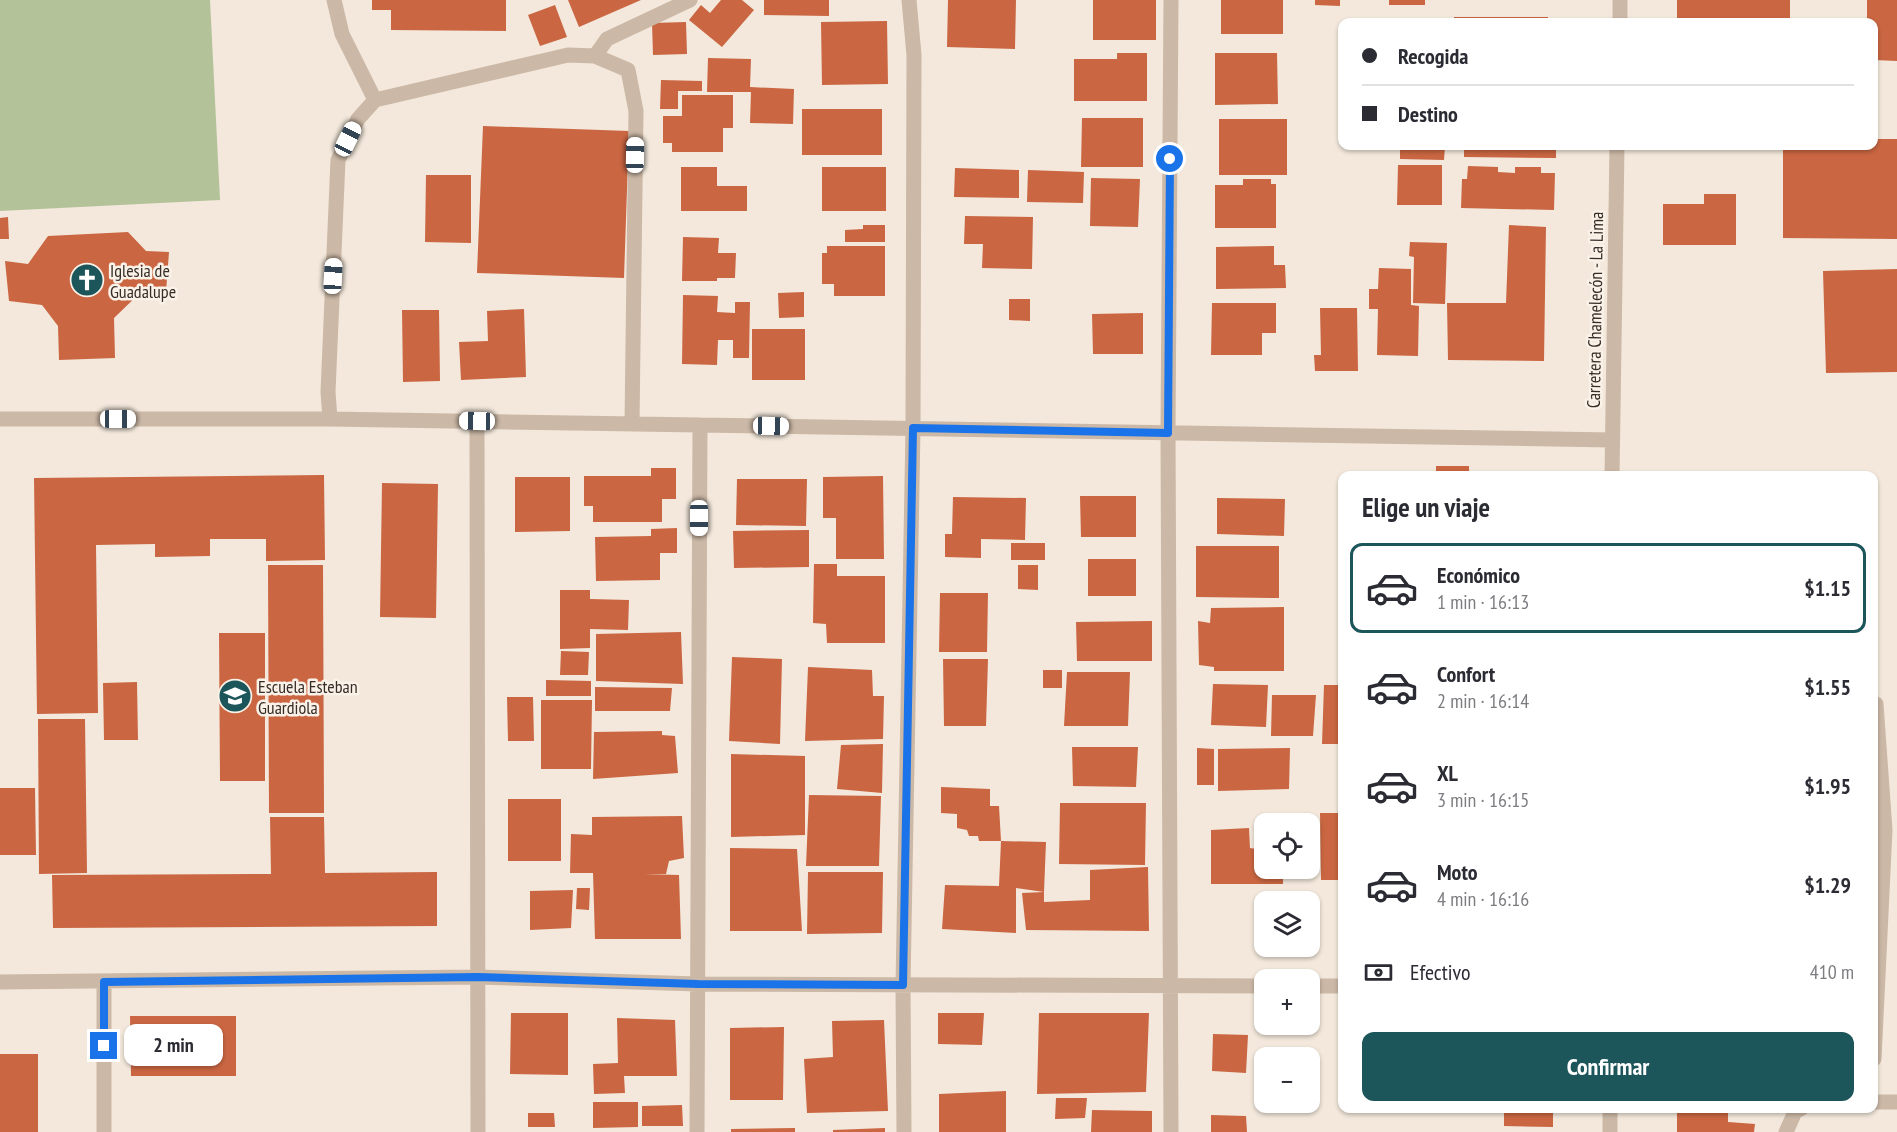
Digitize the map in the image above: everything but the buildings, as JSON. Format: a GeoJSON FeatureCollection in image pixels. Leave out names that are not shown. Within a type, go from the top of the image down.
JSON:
{"type":"FeatureCollection","features":[{"type":"Feature","properties":{"kind":"street"},"geometry":{"type":"LineString","coordinates":[[334,0],[342,34],[375,100]]}},
{"type":"Feature","properties":{"kind":"street"},"geometry":{"type":"LineString","coordinates":[[595,56],[607,39],[690,0]]}},
{"type":"Feature","properties":{"kind":"street"},"geometry":{"type":"LineString","coordinates":[[904,1132],[903,985],[913,428],[914,55],[909,0]]}},
{"type":"Feature","properties":{"kind":"street"},"geometry":{"type":"LineString","coordinates":[[1171,0],[1168,433],[1171,1132]]}},
{"type":"Feature","properties":{"kind":"street"},"geometry":{"type":"LineString","coordinates":[[1620,0],[1620,18]]}},
{"type":"Feature","properties":{"kind":"street"},"geometry":{"type":"LineString","coordinates":[[330,419],[328,392],[338,160],[358,119],[375,100],[568,55],[595,56],[628,70],[636,111],[632,424]]}},
{"type":"Feature","properties":{"kind":"street","name":"Carretera Chamelecón - La Lima"},"geometry":{"type":"LineString","coordinates":[[1612,471],[1617,150]]}},
{"type":"Feature","properties":{"kind":"street"},"geometry":{"type":"LineString","coordinates":[[0,419],[330,419],[1612,440]]}},
{"type":"Feature","properties":{"kind":"street"},"geometry":{"type":"LineString","coordinates":[[477,421],[478,1132]]}},
{"type":"Feature","properties":{"kind":"street"},"geometry":{"type":"LineString","coordinates":[[697,1132],[700,425]]}},
{"type":"Feature","properties":{"kind":"street"},"geometry":{"type":"LineString","coordinates":[[1878,721],[1891,829],[1878,1005]]}},
{"type":"Feature","properties":{"kind":"street"},"geometry":{"type":"LineString","coordinates":[[0,982],[478,977],[698,984],[1254,986]]}},
{"type":"Feature","properties":{"kind":"street"},"geometry":{"type":"LineString","coordinates":[[104,982],[104,1132]]}},
{"type":"Feature","properties":{"kind":"street"},"geometry":{"type":"LineString","coordinates":[[1320,986],[1338,986]]}},
{"type":"Feature","properties":{"kind":"street"},"geometry":{"type":"LineString","coordinates":[[1878,1102],[1897,1102]]}},
{"type":"Feature","properties":{"kind":"street"},"geometry":{"type":"LineString","coordinates":[[1610,1113],[1610,1132]]}},
{"type":"Feature","properties":{"kind":"street"},"geometry":{"type":"LineString","coordinates":[[1786,1132],[1796,1113]]}},
{"type":"Feature","properties":{"kind":"green space"},"geometry":{"type":"Polygon","coordinates":[[[0,0],[210,0],[220,200],[0,211],[0,0]]]}},
{"type":"Feature","properties":{"kind":"place","name":"Iglesia de Guadalupe"},"geometry":{"type":"Point","coordinates":[87,280]}},
{"type":"Feature","properties":{"kind":"place","name":"Escuela Esteban Guardiola"},"geometry":{"type":"Point","coordinates":[235,696]}},
{"type":"Feature","properties":{"kind":"route"},"geometry":{"type":"LineString","coordinates":[[104,1046],[104,982],[478,977],[698,984],[903,985],[913,428],[1168,433],[1170,159]]}}]}
